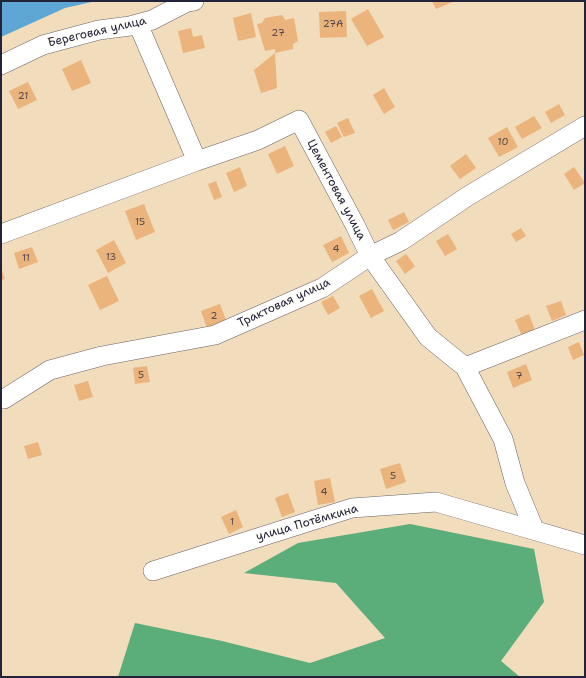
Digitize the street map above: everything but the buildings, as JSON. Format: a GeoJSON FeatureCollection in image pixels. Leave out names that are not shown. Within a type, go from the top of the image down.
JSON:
{"type":"FeatureCollection","features":[{"type":"Feature","properties":{"kind":"street","name":"Береговая улица"},"geometry":{"type":"LineString","coordinates":[[1,65],[43,44],[99,30],[138,24],[152,20],[187,2],[194,1]]}},
{"type":"Feature","properties":{"kind":"street"},"geometry":{"type":"LineString","coordinates":[[138,24],[197,161]]}},
{"type":"Feature","properties":{"kind":"street","name":"Цементовая улица"},"geometry":{"type":"LineString","coordinates":[[1,234],[197,161],[258,140],[299,120],[370,256],[428,337],[465,367],[503,439],[515,483],[534,529]]}},
{"type":"Feature","properties":{"kind":"street","name":"Трактовая улица"},"geometry":{"type":"LineString","coordinates":[[1,399],[4,399],[50,370],[102,356],[215,335],[322,288],[370,256],[400,241],[468,196],[585,126]]}},
{"type":"Feature","properties":{"kind":"street"},"geometry":{"type":"LineString","coordinates":[[465,367],[585,320]]}},
{"type":"Feature","properties":{"kind":"street","name":"улица Потёмкина"},"geometry":{"type":"LineString","coordinates":[[153,571],[352,508],[436,502],[534,529],[585,545]]}},
{"type":"Feature","properties":{"kind":"green space"},"geometry":{"type":"Polygon","coordinates":[[[410,524],[534,549],[544,602],[501,661],[520,677],[118,677],[135,623],[222,641],[310,663],[385,638],[336,583],[244,573],[298,543],[410,524]]]}},
{"type":"Feature","properties":{"kind":"water"},"geometry":{"type":"Polygon","coordinates":[[[1,1],[96,1],[65,8],[1,37],[1,1]]]}}]}
